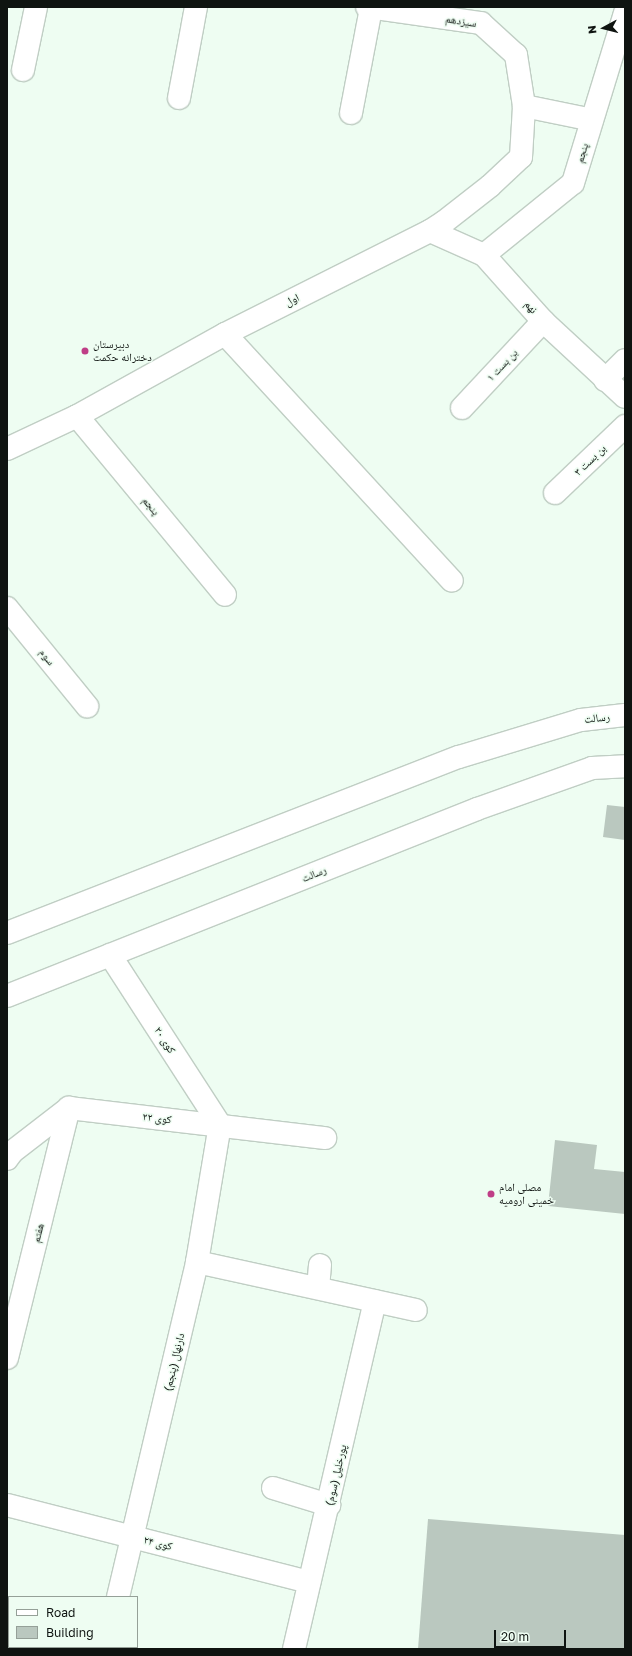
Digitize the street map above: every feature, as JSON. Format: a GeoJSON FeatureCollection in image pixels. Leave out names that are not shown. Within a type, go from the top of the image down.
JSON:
{"type":"FeatureCollection","features":[{"type":"Feature","properties":{"kind":"street"},"geometry":{"type":"LineString","coordinates":[[23,70],[36,7]]}},
{"type":"Feature","properties":{"kind":"street"},"geometry":{"type":"LineString","coordinates":[[179,98],[196,7]]}},
{"type":"Feature","properties":{"kind":"street"},"geometry":{"type":"LineString","coordinates":[[351,113],[369,7]]}},
{"type":"Feature","properties":{"kind":"street","name":"سیزدهم"},"geometry":{"type":"LineString","coordinates":[[369,7],[482,23],[516,55],[524,106]]}},
{"type":"Feature","properties":{"kind":"street","name":"پنجم"},"geometry":{"type":"LineString","coordinates":[[484,255],[574,183],[624,19]]}},
{"type":"Feature","properties":{"kind":"street"},"geometry":{"type":"LineString","coordinates":[[524,106],[592,120]]}},
{"type":"Feature","properties":{"kind":"street","name":"اول"},"geometry":{"type":"LineString","coordinates":[[7,449],[77,416],[226,334],[430,231],[444,222],[490,186],[521,156],[524,106]]}},
{"type":"Feature","properties":{"kind":"street","name":"نهم"},"geometry":{"type":"LineString","coordinates":[[430,231],[484,255],[543,321],[625,397]]}},
{"type":"Feature","properties":{"kind":"street","name":"بن بست ۱"},"geometry":{"type":"LineString","coordinates":[[462,408],[543,321]]}},
{"type":"Feature","properties":{"kind":"street"},"geometry":{"type":"LineString","coordinates":[[226,334],[452,581]]}},
{"type":"Feature","properties":{"kind":"street"},"geometry":{"type":"LineString","coordinates":[[605,380],[625,360]]}},
{"type":"Feature","properties":{"kind":"street","name":"پنجم"},"geometry":{"type":"LineString","coordinates":[[77,416],[225,595]]}},
{"type":"Feature","properties":{"kind":"street","name":"بن بست ۳"},"geometry":{"type":"LineString","coordinates":[[555,494],[625,426]]}},
{"type":"Feature","properties":{"kind":"street","name":"سوم"},"geometry":{"type":"LineString","coordinates":[[7,608],[87,706]]}},
{"type":"Feature","properties":{"kind":"street","name":"رسالت"},"geometry":{"type":"LineString","coordinates":[[7,933],[459,757],[581,720],[625,715]]}},
{"type":"Feature","properties":{"kind":"street","name":"رسالت"},"geometry":{"type":"LineString","coordinates":[[7,996],[477,809],[592,768],[625,766]]}},
{"type":"Feature","properties":{"kind":"street","name":"کوی ۲۰"},"geometry":{"type":"LineString","coordinates":[[110,954],[220,1125]]}},
{"type":"Feature","properties":{"kind":"street"},"geometry":{"type":"LineString","coordinates":[[7,1159],[12,1152],[69,1108]]}},
{"type":"Feature","properties":{"kind":"street","name":"کوی ۲۲"},"geometry":{"type":"LineString","coordinates":[[69,1108],[326,1138]]}},
{"type":"Feature","properties":{"kind":"street","name":"هفتم"},"geometry":{"type":"LineString","coordinates":[[7,1358],[69,1108]]}},
{"type":"Feature","properties":{"kind":"street","name":"دارنهال (پنجم)"},"geometry":{"type":"LineString","coordinates":[[118,1596],[197,1262],[220,1125]]}},
{"type":"Feature","properties":{"kind":"street"},"geometry":{"type":"LineString","coordinates":[[197,1262],[416,1310]]}},
{"type":"Feature","properties":{"kind":"street"},"geometry":{"type":"LineString","coordinates":[[318,1288],[320,1265]]}},
{"type":"Feature","properties":{"kind":"street","name":"پورخلیل (سوم)"},"geometry":{"type":"LineString","coordinates":[[294,1649],[309,1582],[329,1505],[375,1301]]}},
{"type":"Feature","properties":{"kind":"street"},"geometry":{"type":"LineString","coordinates":[[273,1488],[329,1505]]}},
{"type":"Feature","properties":{"kind":"street","name":"کوی ۲۴"},"geometry":{"type":"LineString","coordinates":[[7,1505],[309,1582]]}},
{"type":"Feature","properties":{"kind":"building"},"geometry":{"type":"Polygon","coordinates":[[[607,805],[625,807],[625,840],[603,837],[607,805]]]}},
{"type":"Feature","properties":{"kind":"building"},"geometry":{"type":"Polygon","coordinates":[[[555,1140],[597,1145],[594,1169],[625,1172],[625,1214],[548,1206],[555,1140]]]}},
{"type":"Feature","properties":{"kind":"building"},"geometry":{"type":"Polygon","coordinates":[[[428,1519],[625,1535],[625,1649],[418,1649],[428,1519]]]}},
{"type":"Feature","properties":{"kind":"place","name":"دبیرستان دخترانه حکمت"},"geometry":{"type":"Point","coordinates":[85,351]}},
{"type":"Feature","properties":{"kind":"place","name":"مصلی امام خمینی ارومیه"},"geometry":{"type":"Point","coordinates":[491,1194]}}]}
